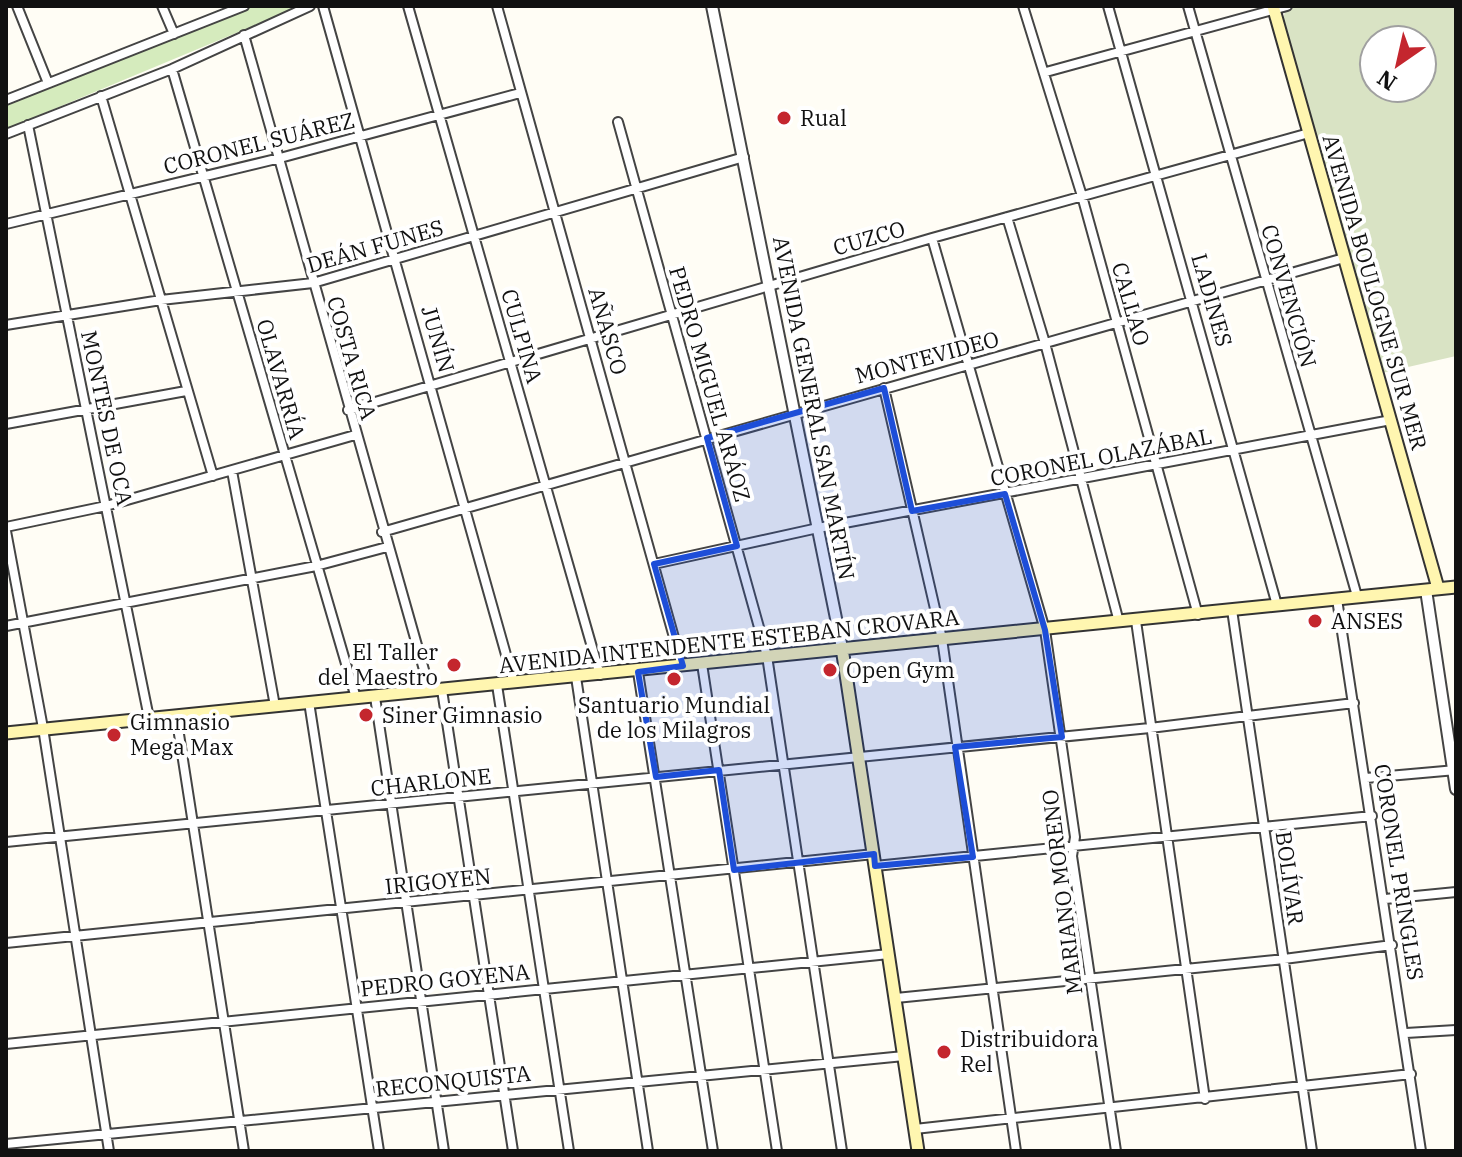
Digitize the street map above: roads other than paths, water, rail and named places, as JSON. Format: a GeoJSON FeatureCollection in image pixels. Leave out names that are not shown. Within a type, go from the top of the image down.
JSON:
{"type":"FeatureCollection","features":[{"type":"Feature","properties":{"kind":"main road","name":"AVENIDA BOULOGNE SUR MER"},"geometry":{"type":"LineString","coordinates":[[1278,7],[1309,133],[1391,420],[1432,589]]}},
{"type":"Feature","properties":{"kind":"main road","name":"AVENIDA INTENDENTE ESTEBAN CROVARA"},"geometry":{"type":"LineString","coordinates":[[6,733],[638,672],[842,648],[1456,587]]}},
{"type":"Feature","properties":{"kind":"main road","name":"AVENIDA GENERAL SAN MARTÍN"},"geometry":{"type":"LineString","coordinates":[[842,648],[918,1151]]}},
{"type":"Feature","properties":{"kind":"street"},"geometry":{"type":"LineString","coordinates":[[17,6],[48,83]]}},
{"type":"Feature","properties":{"kind":"street"},"geometry":{"type":"LineString","coordinates":[[162,6],[174,34]]}},
{"type":"Feature","properties":{"kind":"street"},"geometry":{"type":"LineString","coordinates":[[6,100],[244,6]]}},
{"type":"Feature","properties":{"kind":"street"},"geometry":{"type":"LineString","coordinates":[[6,134],[172,69],[310,6]]}},
{"type":"Feature","properties":{"kind":"street","name":"JUNÍN"},"geometry":{"type":"LineString","coordinates":[[323,6],[514,683]]}},
{"type":"Feature","properties":{"kind":"street","name":"CULPINA"},"geometry":{"type":"LineString","coordinates":[[408,6],[600,675]]}},
{"type":"Feature","properties":{"kind":"street","name":"AÑASCO"},"geometry":{"type":"LineString","coordinates":[[497,6],[682,666]]}},
{"type":"Feature","properties":{"kind":"street","name":"AVENIDA GENERAL SAN MARTÍN"},"geometry":{"type":"LineString","coordinates":[[712,6],[842,648]]}},
{"type":"Feature","properties":{"kind":"street","name":"CALLAO"},"geometry":{"type":"LineString","coordinates":[[1023,6],[1082,196],[1198,615]]}},
{"type":"Feature","properties":{"kind":"street","name":"LADINES"},"geometry":{"type":"LineString","coordinates":[[1108,6],[1194,300],[1277,605]]}},
{"type":"Feature","properties":{"kind":"street","name":"CONVENCIÓN"},"geometry":{"type":"LineString","coordinates":[[1188,6],[1357,596]]}},
{"type":"Feature","properties":{"kind":"street"},"geometry":{"type":"LineString","coordinates":[[1046,72],[1278,7]]}},
{"type":"Feature","properties":{"kind":"street","name":"COSTA RICA"},"geometry":{"type":"LineString","coordinates":[[244,35],[382,532],[436,690],[459,796],[513,1151]]}},
{"type":"Feature","properties":{"kind":"street","name":"OLAVARRÍA"},"geometry":{"type":"LineString","coordinates":[[172,69],[356,698]]}},
{"type":"Feature","properties":{"kind":"street","name":"CORONEL SUÁREZ"},"geometry":{"type":"LineString","coordinates":[[6,224],[280,158],[520,93]]}},
{"type":"Feature","properties":{"kind":"street"},"geometry":{"type":"LineString","coordinates":[[101,96],[213,476]]}},
{"type":"Feature","properties":{"kind":"street","name":"PEDRO MIGUEL ARÁOZ"},"geometry":{"type":"LineString","coordinates":[[618,122],[767,656],[842,1151]]}},
{"type":"Feature","properties":{"kind":"street","name":"MONTES DE OCA"},"geometry":{"type":"LineString","coordinates":[[28,125],[149,718]]}},
{"type":"Feature","properties":{"kind":"street","name":"CUZCO"},"geometry":{"type":"LineString","coordinates":[[348,410],[932,238],[1309,133]]}},
{"type":"Feature","properties":{"kind":"street","name":"DEÁN FUNES"},"geometry":{"type":"LineString","coordinates":[[6,325],[161,300],[313,283],[744,157]]}},
{"type":"Feature","properties":{"kind":"street"},"geometry":{"type":"LineString","coordinates":[[1007,217],[1045,343],[1119,622]]}},
{"type":"Feature","properties":{"kind":"street","name":"MARIANO MORENO"},"geometry":{"type":"LineString","coordinates":[[932,238],[1045,630],[1062,737],[1074,848],[1072,856],[1116,1151]]}},
{"type":"Feature","properties":{"kind":"street","name":"MONTEVIDEO"},"geometry":{"type":"LineString","coordinates":[[382,532],[1344,258]]}},
{"type":"Feature","properties":{"kind":"street"},"geometry":{"type":"LineString","coordinates":[[884,388],[942,639],[955,747],[1016,1151]]}},
{"type":"Feature","properties":{"kind":"street"},"geometry":{"type":"LineString","coordinates":[[6,424],[186,391]]}},
{"type":"Feature","properties":{"kind":"street","name":"CORONEL OLAZÁBAL"},"geometry":{"type":"LineString","coordinates":[[654,564],[818,528],[1081,481],[1391,420]]}},
{"type":"Feature","properties":{"kind":"street"},"geometry":{"type":"LineString","coordinates":[[109,1151],[43,728],[6,529],[106,506],[355,435]]}},
{"type":"Feature","properties":{"kind":"street"},"geometry":{"type":"LineString","coordinates":[[232,471],[275,706]]}},
{"type":"Feature","properties":{"kind":"street"},"geometry":{"type":"LineString","coordinates":[[6,626],[316,566],[387,547]]}},
{"type":"Feature","properties":{"kind":"street"},"geometry":{"type":"LineString","coordinates":[[1432,589],[1456,789]]}},
{"type":"Feature","properties":{"kind":"street","name":"CORONEL PRINGLES"},"geometry":{"type":"LineString","coordinates":[[1337,599],[1406,1033],[1421,1151]]}},
{"type":"Feature","properties":{"kind":"street","name":"BOLÍVAR"},"geometry":{"type":"LineString","coordinates":[[1232,610],[1312,1151]]}},
{"type":"Feature","properties":{"kind":"street"},"geometry":{"type":"LineString","coordinates":[[1136,621],[1205,1099]]}},
{"type":"Feature","properties":{"kind":"street"},"geometry":{"type":"LineString","coordinates":[[702,664],[777,1151]]}},
{"type":"Feature","properties":{"kind":"street"},"geometry":{"type":"LineString","coordinates":[[638,672],[713,1151]]}},
{"type":"Feature","properties":{"kind":"street"},"geometry":{"type":"LineString","coordinates":[[576,677],[648,1151]]}},
{"type":"Feature","properties":{"kind":"street"},"geometry":{"type":"LineString","coordinates":[[497,685],[569,1151]]}},
{"type":"Feature","properties":{"kind":"street"},"geometry":{"type":"LineString","coordinates":[[375,697],[444,1151]]}},
{"type":"Feature","properties":{"kind":"street"},"geometry":{"type":"LineString","coordinates":[[309,702],[379,1151]]}},
{"type":"Feature","properties":{"kind":"street","name":"CHARLONE"},"geometry":{"type":"LineString","coordinates":[[6,842],[1249,718],[1354,703]]}},
{"type":"Feature","properties":{"kind":"street"},"geometry":{"type":"LineString","coordinates":[[176,715],[244,1151]]}},
{"type":"Feature","properties":{"kind":"street"},"geometry":{"type":"LineString","coordinates":[[1366,778],[1454,770]]}},
{"type":"Feature","properties":{"kind":"street","name":"IRIGOYEN"},"geometry":{"type":"LineString","coordinates":[[6,943],[798,863],[973,857],[1372,816]]}},
{"type":"Feature","properties":{"kind":"street"},"geometry":{"type":"LineString","coordinates":[[1385,899],[1456,892]]}},
{"type":"Feature","properties":{"kind":"street"},"geometry":{"type":"LineString","coordinates":[[896,998],[1284,959],[1392,945]]}},
{"type":"Feature","properties":{"kind":"street","name":"PEDRO GOYENA"},"geometry":{"type":"LineString","coordinates":[[6,1044],[889,954]]}},
{"type":"Feature","properties":{"kind":"street"},"geometry":{"type":"LineString","coordinates":[[1406,1033],[1456,1030]]}},
{"type":"Feature","properties":{"kind":"street","name":"RECONQUISTA"},"geometry":{"type":"LineString","coordinates":[[6,1144],[505,1092],[904,1056]]}},
{"type":"Feature","properties":{"kind":"street"},"geometry":{"type":"LineString","coordinates":[[915,1129],[1411,1074]]}},
{"type":"Feature","properties":{"kind":"place","name":"Rual"},"geometry":{"type":"Point","coordinates":[784,118]}},
{"type":"Feature","properties":{"kind":"place","name":"ANSES"},"geometry":{"type":"Point","coordinates":[1315,621]}},
{"type":"Feature","properties":{"kind":"place","name":"El Taller del Maestro"},"geometry":{"type":"Point","coordinates":[454,665]}},
{"type":"Feature","properties":{"kind":"place","name":"Open Gym"},"geometry":{"type":"Point","coordinates":[830,670]}},
{"type":"Feature","properties":{"kind":"place","name":"Santuario Mundial de los Milagros"},"geometry":{"type":"Point","coordinates":[674,679]}},
{"type":"Feature","properties":{"kind":"place","name":"Siner Gimnasio"},"geometry":{"type":"Point","coordinates":[366,715]}},
{"type":"Feature","properties":{"kind":"place","name":"Gimnasio Mega Max"},"geometry":{"type":"Point","coordinates":[114,735]}},
{"type":"Feature","properties":{"kind":"place","name":"Distribuidora Rel"},"geometry":{"type":"Point","coordinates":[944,1052]}}]}
